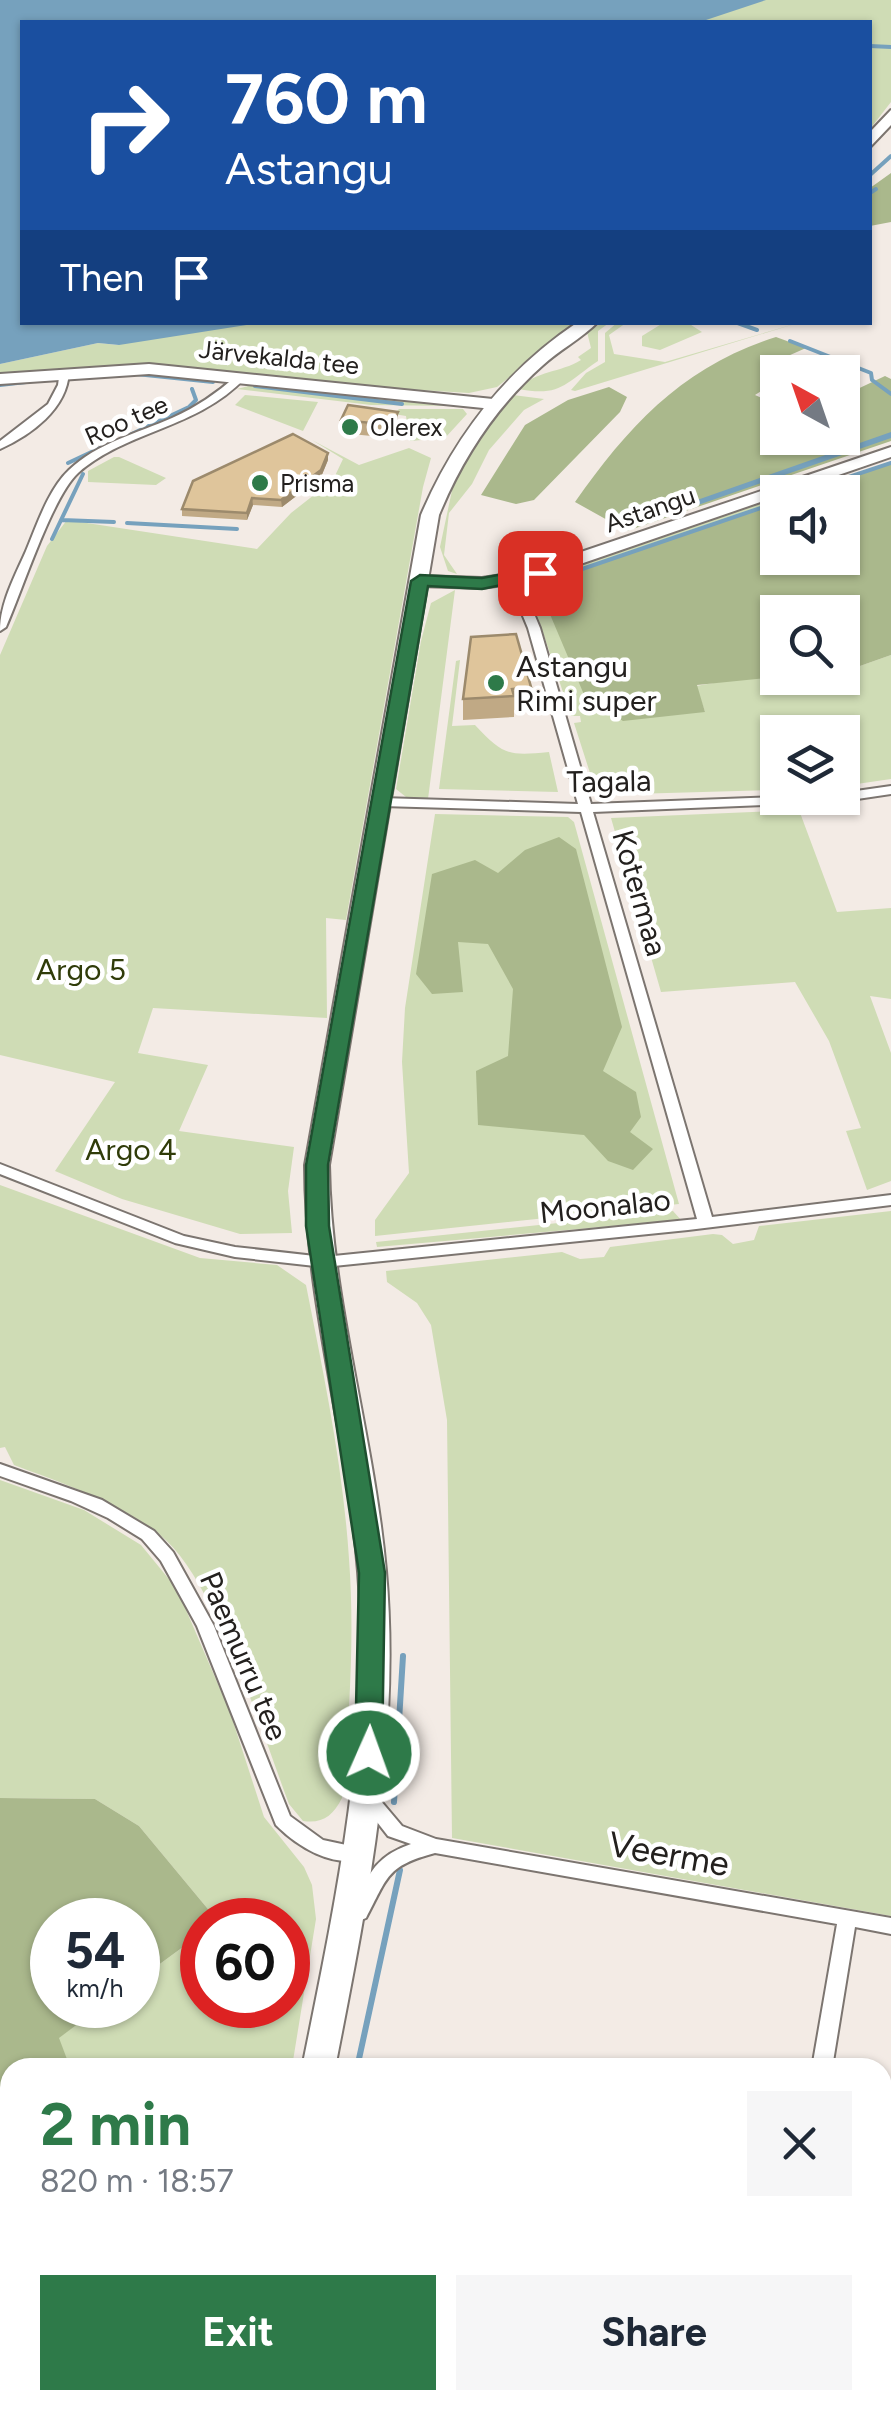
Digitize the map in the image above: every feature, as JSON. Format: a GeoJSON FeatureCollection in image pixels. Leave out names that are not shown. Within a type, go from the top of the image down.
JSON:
{"type":"FeatureCollection","features":[{"type":"Feature","properties":{"kind":"main road"},"geometry":{"type":"LineString","coordinates":[[872,139],[891,115]]}},
{"type":"Feature","properties":{"kind":"main road"},"geometry":{"type":"LineString","coordinates":[[320,2058],[358,1854],[370,1735],[372,1573],[324,1262],[317,1165],[430,516],[442,481],[462,444],[493,404],[535,363],[586,325]]}},
{"type":"Feature","properties":{"kind":"street","name":"Järvekalda tee"},"geometry":{"type":"LineString","coordinates":[[0,379],[65,378],[137,369],[493,404]]}},
{"type":"Feature","properties":{"kind":"street"},"geometry":{"type":"LineString","coordinates":[[0,446],[58,401],[65,378]]}},
{"type":"Feature","properties":{"kind":"street","name":"Roo tee"},"geometry":{"type":"LineString","coordinates":[[0,627],[68,478],[85,463],[204,408],[240,378]]}},
{"type":"Feature","properties":{"kind":"street","name":"Astangu"},"geometry":{"type":"LineString","coordinates":[[420,581],[514,580],[891,452]]}},
{"type":"Feature","properties":{"kind":"street","name":"Kotermaa"},"geometry":{"type":"LineString","coordinates":[[514,580],[534,628],[706,1224]]}},
{"type":"Feature","properties":{"kind":"street","name":"Tagala"},"geometry":{"type":"LineString","coordinates":[[860,794],[891,790]]}},
{"type":"Feature","properties":{"kind":"street","name":"Tagala"},"geometry":{"type":"LineString","coordinates":[[382,802],[586,808],[760,800]]}},
{"type":"Feature","properties":{"kind":"street","name":"Moonalao"},"geometry":{"type":"LineString","coordinates":[[0,1169],[180,1240],[235,1252],[324,1262],[706,1224],[891,1200]]}},
{"type":"Feature","properties":{"kind":"street","name":"Paemurru tee"},"geometry":{"type":"LineString","coordinates":[[0,1470],[91,1502],[148,1536],[184,1577],[282,1820],[302,1841],[330,1853],[358,1854]]}},
{"type":"Feature","properties":{"kind":"street","name":"Veerme"},"geometry":{"type":"LineString","coordinates":[[364,1792],[387,1825],[435,1846],[891,1926]]}},
{"type":"Feature","properties":{"kind":"street","name":"Veerme"},"geometry":{"type":"LineString","coordinates":[[344,1939],[380,1868],[408,1851],[435,1846]]}},
{"type":"Feature","properties":{"kind":"street"},"geometry":{"type":"LineString","coordinates":[[824,2058],[847,1919]]}},
{"type":"Feature","properties":{"kind":"green space"},"geometry":{"type":"Polygon","coordinates":[[[713,0],[891,0],[891,102],[872,126],[872,20],[663,20],[713,0]]]}},
{"type":"Feature","properties":{"kind":"green space"},"geometry":{"type":"Polygon","coordinates":[[[891,173],[891,222],[872,226],[872,187],[891,173]]]}},
{"type":"Feature","properties":{"kind":"green space"},"geometry":{"type":"Polygon","coordinates":[[[138,325],[576,325],[497,387],[469,393],[322,384],[129,364],[0,375],[0,364],[98,343],[118,345],[138,325]]]}},
{"type":"Feature","properties":{"kind":"green space"},"geometry":{"type":"Polygon","coordinates":[[[606,325],[598,331],[598,361],[553,390],[518,389],[533,378],[581,360],[578,357],[591,348],[587,332],[606,325]]]}},
{"type":"Feature","properties":{"kind":"green space"},"geometry":{"type":"Polygon","coordinates":[[[614,325],[623,325],[609,335],[614,354],[665,362],[791,325],[571,390],[586,373],[605,362],[605,333],[614,325]]]}},
{"type":"Feature","properties":{"kind":"green space"},"geometry":{"type":"Polygon","coordinates":[[[660,325],[691,325],[702,332],[660,350],[642,346],[642,336],[660,325]]]}},
{"type":"Feature","properties":{"kind":"green space"},"geometry":{"type":"Polygon","coordinates":[[[776,337],[806,348],[790,355],[760,355],[760,392],[755,395],[760,397],[760,455],[850,455],[791,475],[760,475],[760,486],[627,531],[575,502],[617,447],[662,401],[686,381],[743,349],[776,337]]]}},
{"type":"Feature","properties":{"kind":"green space"},"geometry":{"type":"Polygon","coordinates":[[[885,376],[891,379],[891,441],[860,452],[860,388],[885,376]]]}},
{"type":"Feature","properties":{"kind":"green space"},"geometry":{"type":"Polygon","coordinates":[[[256,384],[457,406],[371,405],[237,389],[256,384]]]}},
{"type":"Feature","properties":{"kind":"green space"},"geometry":{"type":"Polygon","coordinates":[[[609,387],[627,397],[620,412],[534,500],[516,504],[481,495],[525,425],[568,400],[609,387]]]}},
{"type":"Feature","properties":{"kind":"green space"},"geometry":{"type":"Polygon","coordinates":[[[245,395],[318,402],[303,431],[235,405],[245,395]]]}},
{"type":"Feature","properties":{"kind":"green space"},"geometry":{"type":"Polygon","coordinates":[[[513,395],[544,399],[524,410],[489,450],[472,484],[449,513],[444,555],[457,574],[448,571],[440,547],[454,481],[477,439],[513,395]]]}},
{"type":"Feature","properties":{"kind":"green space"},"geometry":{"type":"Polygon","coordinates":[[[399,409],[463,409],[467,414],[445,438],[410,441],[411,436],[422,437],[427,425],[407,423],[406,416],[394,414],[399,409]]]}},
{"type":"Feature","properties":{"kind":"green space"},"geometry":{"type":"Polygon","coordinates":[[[312,440],[359,465],[409,448],[431,458],[346,920],[326,918],[327,1018],[153,1008],[138,1053],[208,1065],[179,1131],[294,1147],[288,1191],[292,1233],[240,1234],[122,1199],[55,1171],[115,1082],[0,1055],[0,655],[47,546],[67,520],[257,549],[291,513],[333,480],[343,459],[312,440]]]}},
{"type":"Feature","properties":{"kind":"green space"},"geometry":{"type":"Polygon","coordinates":[[[114,457],[166,478],[156,485],[88,482],[88,471],[114,457]]]}},
{"type":"Feature","properties":{"kind":"green space"},"geometry":{"type":"Polygon","coordinates":[[[891,463],[891,655],[860,666],[860,595],[760,595],[760,679],[697,685],[705,712],[623,721],[585,697],[538,586],[760,508],[760,575],[860,575],[860,475],[855,475],[891,463]]]}},
{"type":"Feature","properties":{"kind":"green space"},"geometry":{"type":"Polygon","coordinates":[[[760,501],[760,508],[539,586],[705,712],[696,686],[760,675],[760,695],[860,695],[860,666],[891,655],[891,779],[860,784],[860,715],[760,715],[760,790],[597,795],[574,723],[581,722],[580,716],[571,716],[527,585],[760,501]]]}},
{"type":"Feature","properties":{"kind":"green space"},"geometry":{"type":"Polygon","coordinates":[[[455,590],[428,799],[406,797],[396,789],[421,641],[431,603],[455,590]]]}},
{"type":"Feature","properties":{"kind":"green space"},"geometry":{"type":"Polygon","coordinates":[[[460,660],[452,726],[475,725],[507,751],[549,752],[558,792],[439,789],[456,661],[460,660]]]}},
{"type":"Feature","properties":{"kind":"green space"},"geometry":{"type":"Polygon","coordinates":[[[760,812],[760,815],[801,815],[837,912],[891,908],[891,999],[870,996],[891,1053],[891,1181],[867,1190],[846,1131],[861,1128],[829,1041],[795,982],[661,992],[611,818],[760,812]]]}},
{"type":"Feature","properties":{"kind":"green space"},"geometry":{"type":"Polygon","coordinates":[[[435,814],[568,817],[574,822],[679,1204],[375,1236],[375,1220],[409,1173],[402,1062],[405,1008],[435,814]]]}},
{"type":"Feature","properties":{"kind":"green space"},"geometry":{"type":"Polygon","coordinates":[[[559,837],[576,849],[622,1027],[603,1071],[636,1092],[641,1117],[630,1132],[653,1149],[633,1170],[608,1161],[584,1135],[478,1125],[476,1071],[508,1056],[513,989],[488,944],[458,942],[463,992],[432,994],[416,974],[432,874],[475,860],[498,873],[525,850],[559,837]]]}},
{"type":"Feature","properties":{"kind":"green space"},"geometry":{"type":"Polygon","coordinates":[[[0,1185],[200,1258],[277,1265],[306,1285],[338,1455],[351,1589],[342,1798],[326,1817],[303,1821],[289,1804],[218,1621],[180,1556],[160,1535],[126,1512],[14,1465],[5,1447],[0,1448],[0,1185]]]}},
{"type":"Feature","properties":{"kind":"green space"},"geometry":{"type":"Polygon","coordinates":[[[673,1211],[681,1220],[377,1247],[376,1242],[673,1211]]]}},
{"type":"Feature","properties":{"kind":"green space"},"geometry":{"type":"Polygon","coordinates":[[[891,1211],[891,1916],[452,1838],[447,1420],[431,1325],[417,1303],[387,1282],[386,1271],[562,1252],[580,1259],[604,1257],[610,1247],[713,1234],[722,1235],[733,1244],[754,1240],[759,1226],[891,1211]]]}},
{"type":"Feature","properties":{"kind":"green space"},"geometry":{"type":"Polygon","coordinates":[[[0,1480],[84,1510],[141,1545],[177,1589],[230,1712],[264,1817],[304,1867],[312,1885],[316,1919],[310,1956],[310,1898],[199,1898],[139,1826],[95,1799],[0,1798],[0,1480]]]}},
{"type":"Feature","properties":{"kind":"green space"},"geometry":{"type":"Polygon","coordinates":[[[0,1798],[95,1799],[139,1826],[199,1898],[180,1898],[180,1949],[160,1964],[160,1898],[30,1898],[30,2028],[72,2028],[59,2038],[67,2058],[0,2058],[0,1798]]]}},
{"type":"Feature","properties":{"kind":"green space"},"geometry":{"type":"Polygon","coordinates":[[[180,1949],[180,2028],[298,2028],[293,2058],[66,2058],[58,2038],[72,2028],[160,2028],[160,1964],[180,1949]]]}},
{"type":"Feature","properties":{"kind":"water"},"geometry":{"type":"Polygon","coordinates":[[[0,0],[766,0],[706,20],[20,20],[20,325],[247,325],[119,345],[98,343],[0,364],[0,0]]]}},
{"type":"Feature","properties":{"kind":"water"},"geometry":{"type":"Polygon","coordinates":[[[891,432],[891,438],[860,449],[860,443],[891,432]]]}},
{"type":"Feature","properties":{"kind":"water"},"geometry":{"type":"Polygon","coordinates":[[[825,455],[842,455],[784,475],[768,475],[825,455]]]}},
{"type":"Feature","properties":{"kind":"water"},"geometry":{"type":"Polygon","coordinates":[[[760,478],[760,483],[672,514],[663,512],[760,478]]]}},
{"type":"Feature","properties":{"kind":"building"},"geometry":{"type":"Polygon","coordinates":[[[348,405],[398,412],[392,425],[341,420],[348,405]]]}},
{"type":"Feature","properties":{"kind":"building","name":"Prisma"},"geometry":{"type":"Polygon","coordinates":[[[293,434],[328,453],[321,470],[281,500],[252,498],[247,513],[182,509],[193,481],[293,434]]]}},
{"type":"Feature","properties":{"kind":"building","name":"Astangu Rimi super"},"geometry":{"type":"Polygon","coordinates":[[[516,634],[531,687],[512,689],[514,696],[463,699],[471,637],[516,634]]]}},
{"type":"Feature","properties":{"kind":"waterway"},"geometry":{"type":"LineString","coordinates":[[872,46],[891,47]]}},
{"type":"Feature","properties":{"kind":"waterway"},"geometry":{"type":"LineString","coordinates":[[872,173],[891,156]]}},
{"type":"Feature","properties":{"kind":"waterway"},"geometry":{"type":"LineString","coordinates":[[872,192],[876,189]]}},
{"type":"Feature","properties":{"kind":"waterway"},"geometry":{"type":"LineString","coordinates":[[743,325],[757,330]]}},
{"type":"Feature","properties":{"kind":"waterway"},"geometry":{"type":"LineString","coordinates":[[790,341],[871,373],[872,380],[891,394]]}},
{"type":"Feature","properties":{"kind":"waterway"},"geometry":{"type":"LineString","coordinates":[[136,374],[213,382]]}},
{"type":"Feature","properties":{"kind":"waterway"},"geometry":{"type":"LineString","coordinates":[[0,385],[26,382]]}},
{"type":"Feature","properties":{"kind":"waterway"},"geometry":{"type":"LineString","coordinates":[[255,386],[402,404]]}},
{"type":"Feature","properties":{"kind":"waterway"},"geometry":{"type":"LineString","coordinates":[[121,439],[189,407],[196,400],[192,389]]}},
{"type":"Feature","properties":{"kind":"waterway"},"geometry":{"type":"LineString","coordinates":[[68,463],[102,447]]}},
{"type":"Feature","properties":{"kind":"waterway"},"geometry":{"type":"LineString","coordinates":[[855,475],[891,463]]}},
{"type":"Feature","properties":{"kind":"waterway"},"geometry":{"type":"LineString","coordinates":[[52,539],[83,474]]}},
{"type":"Feature","properties":{"kind":"waterway"},"geometry":{"type":"LineString","coordinates":[[547,581],[760,508]]}},
{"type":"Feature","properties":{"kind":"waterway"},"geometry":{"type":"LineString","coordinates":[[62,520],[114,522]]}},
{"type":"Feature","properties":{"kind":"waterway"},"geometry":{"type":"LineString","coordinates":[[127,523],[237,529]]}},
{"type":"Feature","properties":{"kind":"waterway"},"geometry":{"type":"LineString","coordinates":[[394,1802],[403,1656]]}},
{"type":"Feature","properties":{"kind":"waterway"},"geometry":{"type":"LineString","coordinates":[[359,2058],[400,1870]]}},
{"type":"Feature","properties":{"kind":"place","name":"Olerex"},"geometry":{"type":"Point","coordinates":[350,427]}},
{"type":"Feature","properties":{"kind":"place","name":"Prisma"},"geometry":{"type":"Point","coordinates":[260,483]}},
{"type":"Feature","properties":{"kind":"place","name":"Astangu Rimi super"},"geometry":{"type":"Point","coordinates":[496,683]}},
{"type":"Feature","properties":{"kind":"route"},"geometry":{"type":"LineString","coordinates":[[369,1753],[372,1573],[318,1226],[317,1165],[420,581],[482,584],[540,573]]}},
{"type":"Feature","properties":{"kind":"park label","name":"Argo 5"},"geometry":{"type":"Point","coordinates":[81,969]}},
{"type":"Feature","properties":{"kind":"park label","name":"Argo 4"},"geometry":{"type":"Point","coordinates":[131,1149]}}]}
